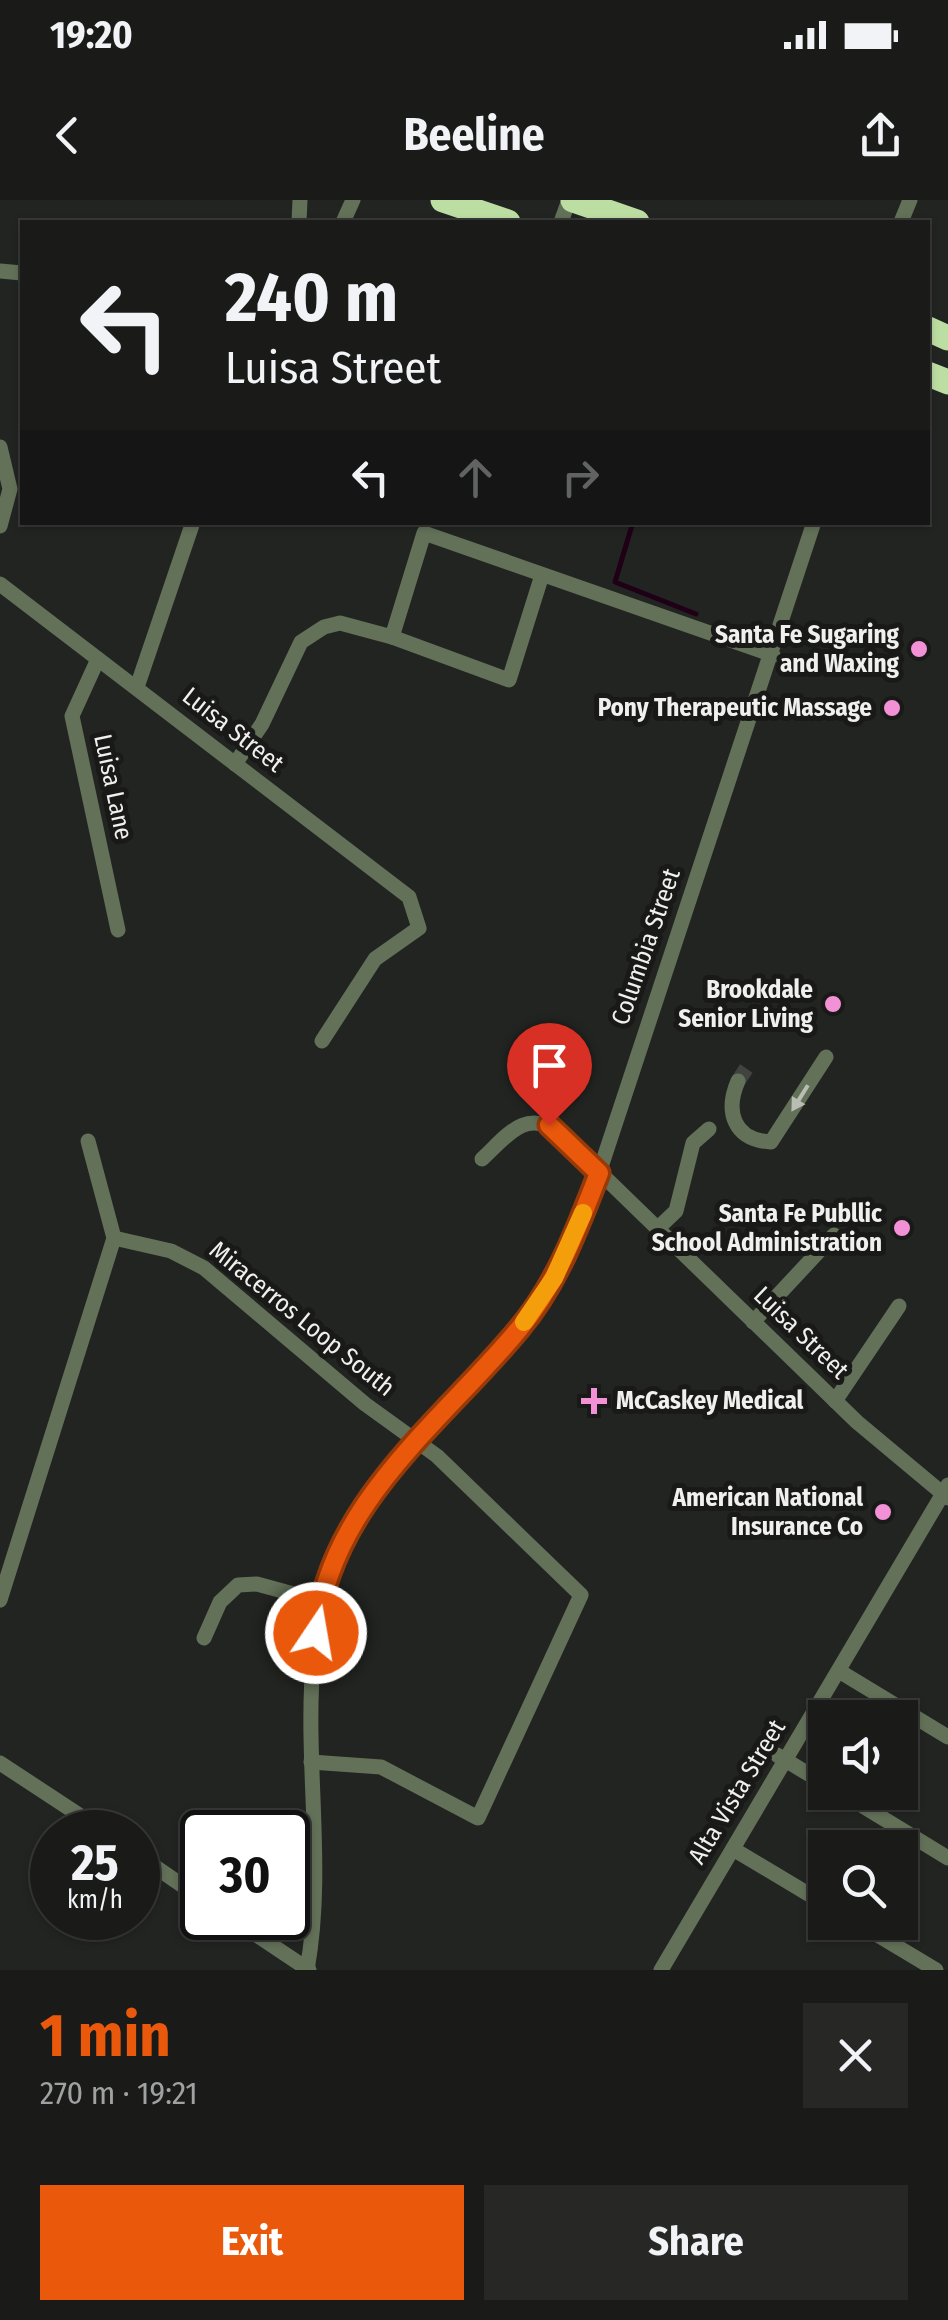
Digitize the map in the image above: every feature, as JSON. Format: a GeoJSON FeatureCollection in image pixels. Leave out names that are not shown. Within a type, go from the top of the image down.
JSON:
{"type":"FeatureCollection","features":[{"type":"Feature","properties":{"kind":"highway"},"geometry":{"type":"LineString","coordinates":[[443,200],[502,220]]}},
{"type":"Feature","properties":{"kind":"highway"},"geometry":{"type":"LineString","coordinates":[[571,200],[631,220]]}},
{"type":"Feature","properties":{"kind":"street"},"geometry":{"type":"LineString","coordinates":[[0,447],[10,489],[0,526]]}},
{"type":"Feature","properties":{"kind":"street"},"geometry":{"type":"LineString","coordinates":[[136,688],[193,525]]}},
{"type":"Feature","properties":{"kind":"street","name":"Columbia Street"},"geometry":{"type":"LineString","coordinates":[[308,1970],[314,1920],[309,1698],[319,1601],[370,1495],[414,1440],[522,1326],[554,1278],[599,1173],[813,525]]}},
{"type":"Feature","properties":{"kind":"street"},"geometry":{"type":"LineString","coordinates":[[392,637],[424,534],[773,655]]}},
{"type":"Feature","properties":{"kind":"street"},"geometry":{"type":"LineString","coordinates":[[235,764],[262,724],[302,642],[324,627],[340,624],[392,637],[509,680],[542,575]]}},
{"type":"Feature","properties":{"kind":"street","name":"Luisa Street"},"geometry":{"type":"LineString","coordinates":[[0,584],[410,896],[419,928],[375,959],[322,1040]]}},
{"type":"Feature","properties":{"kind":"street","name":"Luisa Lane"},"geometry":{"type":"LineString","coordinates":[[98,659],[72,716],[118,930]]}},
{"type":"Feature","properties":{"kind":"street"},"geometry":{"type":"LineString","coordinates":[[738,1080],[728,1103],[734,1121],[764,1142],[774,1139],[826,1057]]}},
{"type":"Feature","properties":{"kind":"street","name":"Luisa Street"},"geometry":{"type":"LineString","coordinates":[[482,1159],[522,1122],[534,1121],[558,1132],[835,1401],[946,1493]]}},
{"type":"Feature","properties":{"kind":"street"},"geometry":{"type":"LineString","coordinates":[[656,1229],[676,1211],[693,1142],[709,1129]]}},
{"type":"Feature","properties":{"kind":"street"},"geometry":{"type":"LineString","coordinates":[[0,1600],[114,1238],[88,1141]]}},
{"type":"Feature","properties":{"kind":"street"},"geometry":{"type":"LineString","coordinates":[[753,1322],[834,1235]]}},
{"type":"Feature","properties":{"kind":"street","name":"Miracerros Loop South"},"geometry":{"type":"LineString","coordinates":[[114,1238],[171,1250],[204,1268],[414,1440],[581,1595],[478,1818],[381,1767],[311,1762]]}},
{"type":"Feature","properties":{"kind":"street"},"geometry":{"type":"LineString","coordinates":[[835,1401],[899,1306]]}},
{"type":"Feature","properties":{"kind":"street","name":"Alta Vista Street"},"geometry":{"type":"LineString","coordinates":[[660,1970],[733,1849],[781,1758],[839,1671],[946,1493]]}},
{"type":"Feature","properties":{"kind":"street"},"geometry":{"type":"LineString","coordinates":[[204,1638],[220,1602],[238,1585],[257,1584],[319,1601]]}},
{"type":"Feature","properties":{"kind":"street"},"geometry":{"type":"LineString","coordinates":[[839,1671],[948,1737]]}},
{"type":"Feature","properties":{"kind":"street"},"geometry":{"type":"LineString","coordinates":[[781,1758],[808,1774]]}},
{"type":"Feature","properties":{"kind":"street"},"geometry":{"type":"LineString","coordinates":[[0,1763],[71,1810]]}},
{"type":"Feature","properties":{"kind":"street"},"geometry":{"type":"LineString","coordinates":[[869,1810],[948,1858]]}},
{"type":"Feature","properties":{"kind":"street"},"geometry":{"type":"LineString","coordinates":[[733,1849],[808,1894]]}},
{"type":"Feature","properties":{"kind":"street"},"geometry":{"type":"LineString","coordinates":[[264,1940],[308,1970]]}},
{"type":"Feature","properties":{"kind":"street"},"geometry":{"type":"LineString","coordinates":[[886,1940],[936,1970]]}},
{"type":"Feature","properties":{"kind":"waterway"},"geometry":{"type":"LineString","coordinates":[[632,525],[615,582],[696,614]]}},
{"type":"Feature","properties":{"kind":"tunnel"},"geometry":{"type":"LineString","coordinates":[[738,1081],[750,1063]]}},
{"type":"Feature","properties":{"kind":"slow traffic"},"geometry":{"type":"LineString","coordinates":[[524,1322],[554,1278],[583,1213]]}},
{"type":"Feature","properties":{"kind":"place","name":"Santa Fe Sugaring and Waxing"},"geometry":{"type":"Point","coordinates":[919,649]}},
{"type":"Feature","properties":{"kind":"place","name":"Pony Therapeutic Massage"},"geometry":{"type":"Point","coordinates":[892,708]}},
{"type":"Feature","properties":{"kind":"place","name":"Brookdale Senior Living"},"geometry":{"type":"Point","coordinates":[833,1004]}},
{"type":"Feature","properties":{"kind":"place","name":"Santa Fe Publlic School Administration"},"geometry":{"type":"Point","coordinates":[902,1228]}},
{"type":"Feature","properties":{"kind":"place","name":"McCaskey Medical"},"geometry":{"type":"Point","coordinates":[594,1401]}},
{"type":"Feature","properties":{"kind":"place","name":"American National Insurance Co"},"geometry":{"type":"Point","coordinates":[883,1512]}},
{"type":"Feature","properties":{"kind":"route"},"geometry":{"type":"LineString","coordinates":[[316,1633],[319,1601],[340,1550],[370,1495],[414,1440],[522,1326],[554,1278],[576,1231],[599,1173],[549,1125]]}}]}
